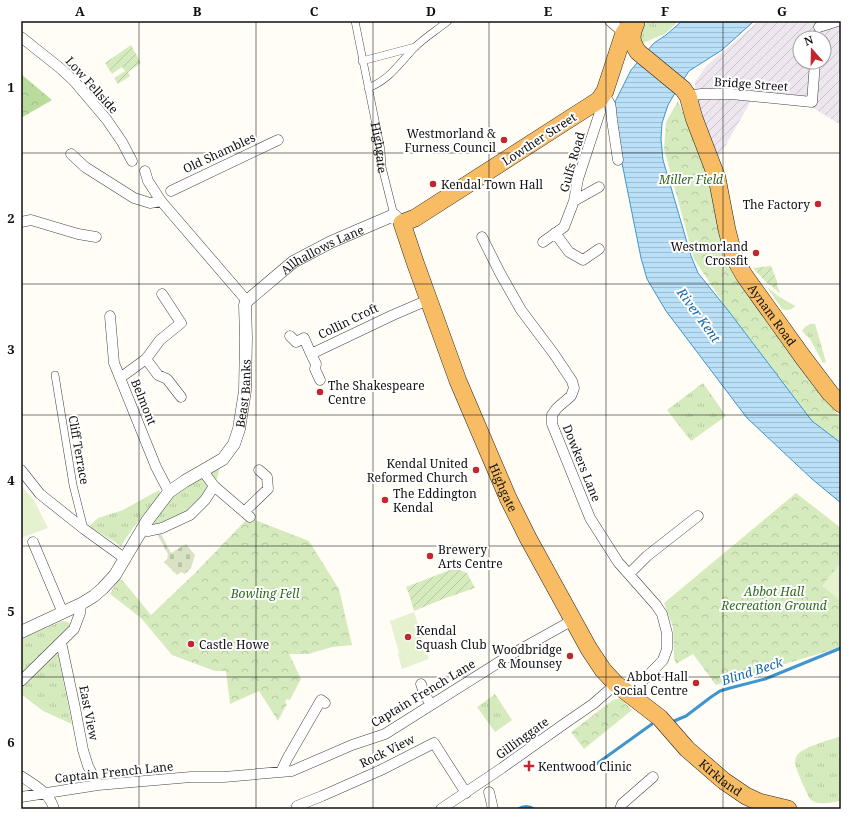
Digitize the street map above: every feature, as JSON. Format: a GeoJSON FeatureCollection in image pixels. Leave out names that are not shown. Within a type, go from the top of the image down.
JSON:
{"type":"FeatureCollection","features":[{"type":"Feature","properties":{"kind":"highway"},"geometry":{"type":"LineString","coordinates":[[632,25],[633,45],[638,52],[686,92]]}},
{"type":"Feature","properties":{"kind":"highway"},"geometry":{"type":"LineString","coordinates":[[597,105],[632,25]]}},
{"type":"Feature","properties":{"kind":"highway","name":"Aynam Road"},"geometry":{"type":"LineString","coordinates":[[686,92],[694,118],[717,178],[734,256],[744,275],[802,356],[837,395]]}},
{"type":"Feature","properties":{"kind":"highway","name":"Lowther Street"},"geometry":{"type":"LineString","coordinates":[[398,219],[415,218],[597,105]]}},
{"type":"Feature","properties":{"kind":"highway","name":"Highgate"},"geometry":{"type":"LineString","coordinates":[[398,219],[458,381],[520,524],[595,659],[603,670],[618,685],[663,721]]}},
{"type":"Feature","properties":{"kind":"highway","name":"Kirkland"},"geometry":{"type":"LineString","coordinates":[[663,721],[687,749],[724,781],[746,796],[759,802],[788,809]]}},
{"type":"Feature","properties":{"kind":"street","name":"Highgate"},"geometry":{"type":"LineString","coordinates":[[355,21],[381,150],[382,167],[398,219]]}},
{"type":"Feature","properties":{"kind":"street"},"geometry":{"type":"LineString","coordinates":[[367,84],[378,84],[391,74],[415,47],[448,21]]}},
{"type":"Feature","properties":{"kind":"street"},"geometry":{"type":"LineString","coordinates":[[610,21],[632,25]]}},
{"type":"Feature","properties":{"kind":"street"},"geometry":{"type":"LineString","coordinates":[[820,24],[838,21]]}},
{"type":"Feature","properties":{"kind":"street","name":"Low Fellside"},"geometry":{"type":"LineString","coordinates":[[21,37],[74,81],[107,120],[122,142],[132,161]]}},
{"type":"Feature","properties":{"kind":"street"},"geometry":{"type":"LineString","coordinates":[[362,61],[415,47]]}},
{"type":"Feature","properties":{"kind":"street","name":"Bridge Street"},"geometry":{"type":"LineString","coordinates":[[686,92],[701,94],[730,94],[812,102],[814,70]]}},
{"type":"Feature","properties":{"kind":"street"},"geometry":{"type":"LineString","coordinates":[[597,105],[610,104],[612,109],[612,120],[618,160]]}},
{"type":"Feature","properties":{"kind":"street","name":"Gulfs Road"},"geometry":{"type":"LineString","coordinates":[[556,233],[564,227],[574,201],[578,179],[587,150],[597,105]]}},
{"type":"Feature","properties":{"kind":"street","name":"Old Shambles"},"geometry":{"type":"LineString","coordinates":[[171,190],[278,140]]}},
{"type":"Feature","properties":{"kind":"street"},"geometry":{"type":"LineString","coordinates":[[71,154],[85,167],[134,198],[150,203],[161,201]]}},
{"type":"Feature","properties":{"kind":"street"},"geometry":{"type":"LineString","coordinates":[[145,171],[148,181],[161,201],[246,301]]}},
{"type":"Feature","properties":{"kind":"street"},"geometry":{"type":"LineString","coordinates":[[574,201],[599,187]]}},
{"type":"Feature","properties":{"kind":"street","name":"Allhallows Lane"},"geometry":{"type":"LineString","coordinates":[[246,301],[293,262],[330,242],[398,219]]}},
{"type":"Feature","properties":{"kind":"street"},"geometry":{"type":"LineString","coordinates":[[21,222],[31,220],[78,234],[96,237]]}},
{"type":"Feature","properties":{"kind":"street"},"geometry":{"type":"LineString","coordinates":[[542,242],[556,233],[569,252],[583,260],[599,249]]}},
{"type":"Feature","properties":{"kind":"street","name":"Dowkers Lane"},"geometry":{"type":"LineString","coordinates":[[482,237],[521,310],[572,381],[574,388],[571,396],[557,408],[552,415],[552,424],[590,518],[618,562],[656,605],[662,614],[667,633],[667,649],[663,660],[646,678],[638,683],[618,685]]}},
{"type":"Feature","properties":{"kind":"street"},"geometry":{"type":"LineString","coordinates":[[120,378],[146,359],[160,340],[181,323],[162,294]]}},
{"type":"Feature","properties":{"kind":"street","name":"Collin Croft"},"geometry":{"type":"LineString","coordinates":[[290,336],[296,342],[304,338],[311,354],[392,315],[428,300]]}},
{"type":"Feature","properties":{"kind":"street","name":"Beast Banks"},"geometry":{"type":"LineString","coordinates":[[21,632],[63,613],[94,596],[115,574],[141,530],[169,492],[223,459],[234,444],[239,429],[245,391],[246,301]]}},
{"type":"Feature","properties":{"kind":"street","name":"Belmont"},"geometry":{"type":"LineString","coordinates":[[110,316],[114,363],[156,467],[169,492]]}},
{"type":"Feature","properties":{"kind":"street"},"geometry":{"type":"LineString","coordinates":[[311,354],[316,364],[315,369],[320,380]]}},
{"type":"Feature","properties":{"kind":"street"},"geometry":{"type":"LineString","coordinates":[[146,359],[158,375],[167,379],[181,397]]}},
{"type":"Feature","properties":{"kind":"street","name":"Cliff Terrace"},"geometry":{"type":"LineString","coordinates":[[55,376],[73,484],[84,529]]}},
{"type":"Feature","properties":{"kind":"street"},"geometry":{"type":"LineString","coordinates":[[203,471],[214,486],[247,515],[268,489],[267,477],[259,470]]}},
{"type":"Feature","properties":{"kind":"street"},"geometry":{"type":"LineString","coordinates":[[22,473],[40,494],[84,529],[120,554]]}},
{"type":"Feature","properties":{"kind":"street"},"geometry":{"type":"LineString","coordinates":[[141,530],[162,528],[190,515],[205,500],[214,486]]}},
{"type":"Feature","properties":{"kind":"street"},"geometry":{"type":"LineString","coordinates":[[629,574],[647,556],[698,516]]}},
{"type":"Feature","properties":{"kind":"street"},"geometry":{"type":"LineString","coordinates":[[33,542],[63,613]]}},
{"type":"Feature","properties":{"kind":"street"},"geometry":{"type":"LineString","coordinates":[[21,681],[74,629],[80,613],[81,604]]}},
{"type":"Feature","properties":{"kind":"street","name":"Captain French Lane"},"geometry":{"type":"LineString","coordinates":[[21,797],[98,786],[191,777],[224,777],[292,771],[352,745],[385,734],[512,654],[572,620]]}},
{"type":"Feature","properties":{"kind":"street","name":"East View"},"geometry":{"type":"LineString","coordinates":[[61,642],[76,708],[83,750],[88,766],[98,786]]}},
{"type":"Feature","properties":{"kind":"street","name":"Dowkers Lane"},"geometry":{"type":"LineString","coordinates":[[641,702],[642,689],[646,678]]}},
{"type":"Feature","properties":{"kind":"street"},"geometry":{"type":"LineString","coordinates":[[421,684],[424,693],[432,705]]}},
{"type":"Feature","properties":{"kind":"street","name":"Gillinggate"},"geometry":{"type":"LineString","coordinates":[[441,809],[502,768],[618,685]]}},
{"type":"Feature","properties":{"kind":"street"},"geometry":{"type":"LineString","coordinates":[[281,772],[321,700],[325,703]]}},
{"type":"Feature","properties":{"kind":"street","name":"Rock View"},"geometry":{"type":"LineString","coordinates":[[297,806],[381,770],[434,743],[466,793]]}},
{"type":"Feature","properties":{"kind":"street"},"geometry":{"type":"LineString","coordinates":[[21,776],[45,793],[53,803],[54,809]]}},
{"type":"Feature","properties":{"kind":"street"},"geometry":{"type":"LineString","coordinates":[[620,809],[622,804],[653,777]]}},
{"type":"Feature","properties":{"kind":"street"},"geometry":{"type":"LineString","coordinates":[[490,792],[493,809]]}},
{"type":"Feature","properties":{"kind":"shaded area"},"geometry":{"type":"Polygon","coordinates":[[[759,21],[841,21],[841,125],[810,106],[751,101],[716,162],[695,111],[695,82],[706,66],[759,21]]]}},
{"type":"Feature","properties":{"kind":"green space"},"geometry":{"type":"Polygon","coordinates":[[[648,21],[678,21],[666,33],[641,44],[642,32],[648,21]]]}},
{"type":"Feature","properties":{"kind":"green space"},"geometry":{"type":"Polygon","coordinates":[[[131,45],[141,63],[128,72],[130,76],[118,84],[114,78],[125,71],[122,67],[112,74],[105,63],[131,45]]]}},
{"type":"Feature","properties":{"kind":"green space"},"geometry":{"type":"Polygon","coordinates":[[[21,74],[52,100],[21,118],[21,74]]]}},
{"type":"Feature","properties":{"kind":"green space","name":"Miller Field"},"geometry":{"type":"Polygon","coordinates":[[[678,101],[709,173],[723,255],[775,333],[841,419],[841,443],[812,421],[727,309],[694,259],[664,149],[666,122],[678,101]]]}},
{"type":"Feature","properties":{"kind":"green space"},"geometry":{"type":"Polygon","coordinates":[[[771,266],[780,293],[766,282],[753,268],[771,266]]]}},
{"type":"Feature","properties":{"kind":"green space"},"geometry":{"type":"Polygon","coordinates":[[[767,287],[778,296],[795,306],[789,310],[782,309],[767,287]]]}},
{"type":"Feature","properties":{"kind":"green space"},"geometry":{"type":"Polygon","coordinates":[[[810,324],[815,324],[826,362],[823,363],[810,339],[802,331],[810,324]]]}},
{"type":"Feature","properties":{"kind":"green space"},"geometry":{"type":"Polygon","coordinates":[[[703,383],[726,416],[691,441],[667,410],[703,383]]]}},
{"type":"Feature","properties":{"kind":"green space"},"geometry":{"type":"Polygon","coordinates":[[[219,467],[217,479],[188,511],[169,521],[150,526],[174,496],[193,482],[219,467]]]}},
{"type":"Feature","properties":{"kind":"green space"},"geometry":{"type":"Polygon","coordinates":[[[21,486],[34,500],[48,528],[21,538],[21,486]]]}},
{"type":"Feature","properties":{"kind":"green space"},"geometry":{"type":"Polygon","coordinates":[[[159,490],[161,495],[133,528],[121,546],[89,526],[98,518],[123,510],[159,490]]]}},
{"type":"Feature","properties":{"kind":"green space","name":"Abbot Hall Recreation Ground"},"geometry":{"type":"Polygon","coordinates":[[[796,493],[841,528],[841,647],[716,685],[693,654],[676,664],[674,658],[673,627],[664,603],[796,493]]]}},
{"type":"Feature","properties":{"kind":"green space","name":"Bowling Fell"},"geometry":{"type":"Polygon","coordinates":[[[247,519],[255,520],[309,541],[339,589],[352,645],[332,647],[308,654],[289,654],[301,679],[290,700],[287,699],[285,702],[287,704],[278,721],[259,691],[230,704],[226,671],[215,671],[172,655],[141,618],[110,594],[119,578],[151,615],[194,574],[247,519]]]}},
{"type":"Feature","properties":{"kind":"green space"},"geometry":{"type":"Polygon","coordinates":[[[157,534],[161,534],[171,553],[186,544],[195,555],[191,568],[185,574],[181,572],[177,575],[164,562],[167,559],[168,554],[157,534]]]}},
{"type":"Feature","properties":{"kind":"green space"},"geometry":{"type":"Polygon","coordinates":[[[841,562],[841,601],[822,586],[841,562]]]}},
{"type":"Feature","properties":{"kind":"green space"},"geometry":{"type":"Polygon","coordinates":[[[455,568],[467,573],[475,588],[414,611],[406,587],[455,568]]]}},
{"type":"Feature","properties":{"kind":"green space","name":"Kendal Squash Club"},"geometry":{"type":"Polygon","coordinates":[[[414,612],[429,659],[402,669],[390,621],[414,612]]]}},
{"type":"Feature","properties":{"kind":"green space"},"geometry":{"type":"Polygon","coordinates":[[[62,621],[70,624],[67,632],[21,679],[21,639],[62,621]]]}},
{"type":"Feature","properties":{"kind":"green space"},"geometry":{"type":"Polygon","coordinates":[[[57,651],[72,724],[43,711],[21,694],[21,687],[57,651]]]}},
{"type":"Feature","properties":{"kind":"green space"},"geometry":{"type":"Polygon","coordinates":[[[495,694],[512,720],[495,732],[477,707],[495,694]]]}},
{"type":"Feature","properties":{"kind":"green space"},"geometry":{"type":"Polygon","coordinates":[[[621,699],[632,710],[584,749],[571,732],[613,700],[621,699]]]}},
{"type":"Feature","properties":{"kind":"green space"},"geometry":{"type":"Polygon","coordinates":[[[841,736],[841,801],[826,803],[814,802],[809,798],[799,776],[795,763],[796,757],[807,748],[841,736]]]}},
{"type":"Feature","properties":{"kind":"water","name":"River Kent"},"geometry":{"type":"Polygon","coordinates":[[[682,21],[754,21],[722,50],[689,71],[668,105],[662,123],[661,139],[663,160],[691,256],[698,273],[812,421],[841,443],[841,503],[812,479],[747,418],[666,311],[647,279],[641,258],[617,138],[614,119],[615,102],[631,70],[654,43],[682,21]]]}},
{"type":"Feature","properties":{"kind":"waterway","name":"Blind Beck"},"geometry":{"type":"LineString","coordinates":[[674,721],[686,716],[720,691],[765,679],[841,648]]}},
{"type":"Feature","properties":{"kind":"waterway","name":"Blind Beck"},"geometry":{"type":"LineString","coordinates":[[588,770],[652,724]]}},
{"type":"Feature","properties":{"kind":"waterway","name":"Blind Beck"},"geometry":{"type":"LineString","coordinates":[[518,809],[526,806],[534,809]]}},
{"type":"Feature","properties":{"kind":"place","name":"Westmorland & Furness Council"},"geometry":{"type":"Point","coordinates":[504,140]}},
{"type":"Feature","properties":{"kind":"place","name":"Kendal Town Hall"},"geometry":{"type":"Point","coordinates":[433,184]}},
{"type":"Feature","properties":{"kind":"place","name":"The Factory"},"geometry":{"type":"Point","coordinates":[818,204]}},
{"type":"Feature","properties":{"kind":"place","name":"Westmorland Crossfit"},"geometry":{"type":"Point","coordinates":[756,253]}},
{"type":"Feature","properties":{"kind":"place","name":"The Shakespeare Centre"},"geometry":{"type":"Point","coordinates":[320,392]}},
{"type":"Feature","properties":{"kind":"place","name":"Kendal United Reformed Church"},"geometry":{"type":"Point","coordinates":[476,470]}},
{"type":"Feature","properties":{"kind":"place","name":"The Eddington Kendal"},"geometry":{"type":"Point","coordinates":[385,500]}},
{"type":"Feature","properties":{"kind":"place","name":"Brewery Arts Centre"},"geometry":{"type":"Point","coordinates":[430,556]}},
{"type":"Feature","properties":{"kind":"place","name":"Kendal Squash Club"},"geometry":{"type":"Point","coordinates":[408,637]}},
{"type":"Feature","properties":{"kind":"place","name":"Castle Howe"},"geometry":{"type":"Point","coordinates":[191,644]}},
{"type":"Feature","properties":{"kind":"place","name":"Woodbridge & Mounsey"},"geometry":{"type":"Point","coordinates":[570,656]}},
{"type":"Feature","properties":{"kind":"place","name":"Abbot Hall Social Centre"},"geometry":{"type":"Point","coordinates":[696,683]}},
{"type":"Feature","properties":{"kind":"place","name":"Kentwood Clinic"},"geometry":{"type":"Point","coordinates":[529,766]}}]}
